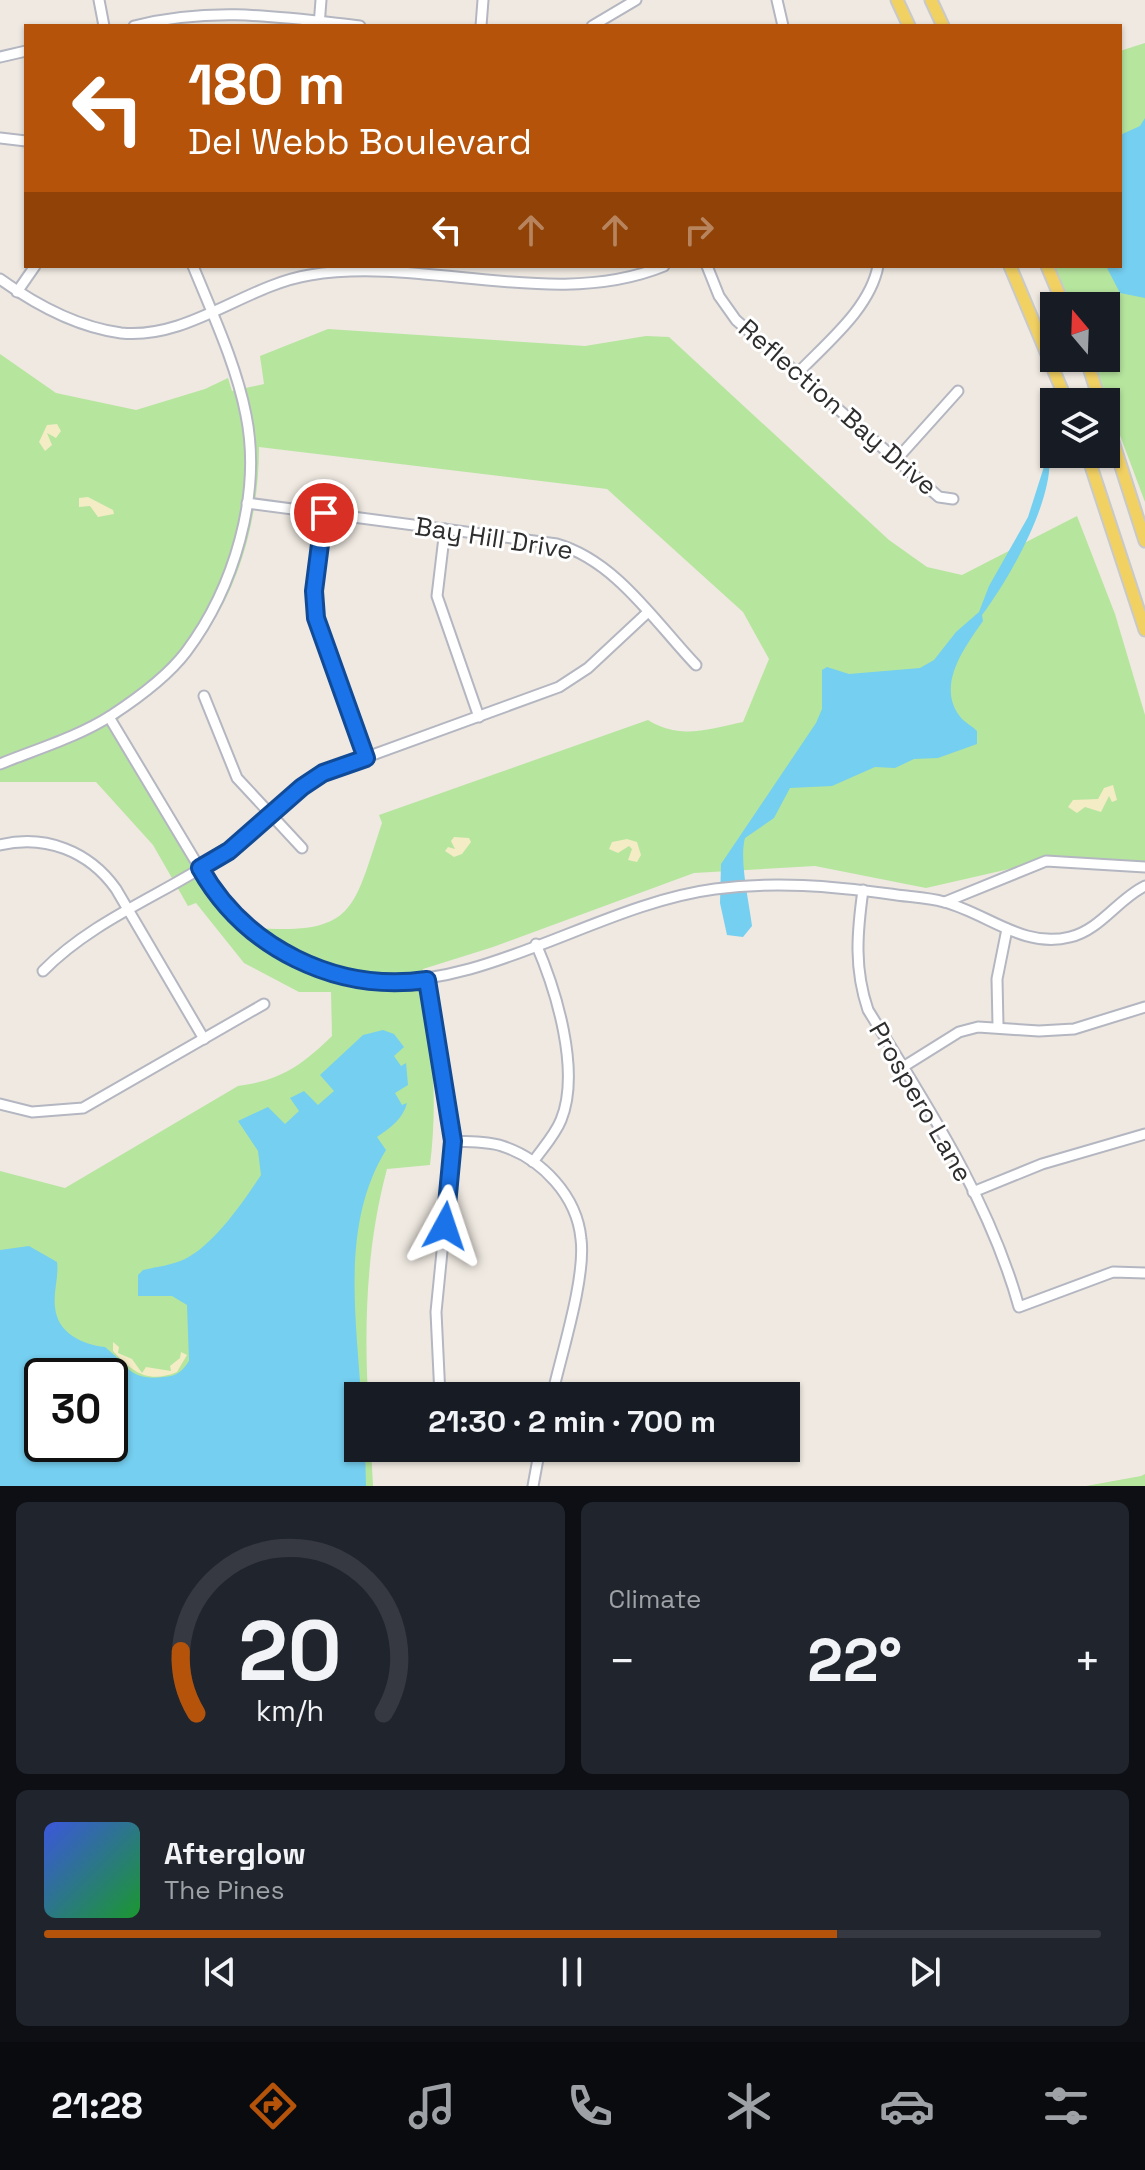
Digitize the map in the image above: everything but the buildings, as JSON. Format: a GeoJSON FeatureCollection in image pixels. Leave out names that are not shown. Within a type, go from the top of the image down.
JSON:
{"type":"FeatureCollection","features":[{"type":"Feature","properties":{"kind":"main road"},"geometry":{"type":"LineString","coordinates":[[897,0],[908,24]]}},
{"type":"Feature","properties":{"kind":"main road"},"geometry":{"type":"LineString","coordinates":[[931,0],[942,24]]}},
{"type":"Feature","properties":{"kind":"main road"},"geometry":{"type":"LineString","coordinates":[[1011,268],[1061,388]]}},
{"type":"Feature","properties":{"kind":"main road"},"geometry":{"type":"LineString","coordinates":[[1048,268],[1058,292]]}},
{"type":"Feature","properties":{"kind":"main road"},"geometry":{"type":"LineString","coordinates":[[1120,463],[1145,541]]}},
{"type":"Feature","properties":{"kind":"main road"},"geometry":{"type":"LineString","coordinates":[[1092,468],[1145,630]]}},
{"type":"Feature","properties":{"kind":"street"},"geometry":{"type":"LineString","coordinates":[[99,0],[104,24]]}},
{"type":"Feature","properties":{"kind":"street"},"geometry":{"type":"LineString","coordinates":[[145,24],[208,13],[241,12],[319,24],[321,0]]}},
{"type":"Feature","properties":{"kind":"street"},"geometry":{"type":"LineString","coordinates":[[481,24],[483,0]]}},
{"type":"Feature","properties":{"kind":"street"},"geometry":{"type":"LineString","coordinates":[[595,24],[636,0]]}},
{"type":"Feature","properties":{"kind":"street"},"geometry":{"type":"LineString","coordinates":[[777,0],[783,24]]}},
{"type":"Feature","properties":{"kind":"street"},"geometry":{"type":"LineString","coordinates":[[0,57],[24,51]]}},
{"type":"Feature","properties":{"kind":"street"},"geometry":{"type":"LineString","coordinates":[[0,138],[24,141]]}},
{"type":"Feature","properties":{"kind":"street"},"geometry":{"type":"LineString","coordinates":[[17,292],[34,268]]}},
{"type":"Feature","properties":{"kind":"street"},"geometry":{"type":"LineString","coordinates":[[0,764],[109,717],[152,685],[185,653],[223,588],[241,536],[247,503],[247,418],[228,352],[194,268]]}},
{"type":"Feature","properties":{"kind":"street"},"geometry":{"type":"LineString","coordinates":[[0,279],[58,314],[119,333],[144,333],[171,328],[278,284],[327,269],[431,271],[569,285],[633,278],[659,268]]}},
{"type":"Feature","properties":{"kind":"street","name":"Reflection Bay Drive"},"geometry":{"type":"LineString","coordinates":[[708,268],[719,296],[736,320],[939,497],[953,499]]}},
{"type":"Feature","properties":{"kind":"street"},"geometry":{"type":"LineString","coordinates":[[797,374],[856,310],[869,291],[877,268]]}},
{"type":"Feature","properties":{"kind":"street"},"geometry":{"type":"LineString","coordinates":[[896,460],[958,391]]}},
{"type":"Feature","properties":{"kind":"street","name":"Bay Hill Drive"},"geometry":{"type":"LineString","coordinates":[[247,503],[557,544],[583,552],[606,569],[696,665]]}},
{"type":"Feature","properties":{"kind":"street"},"geometry":{"type":"LineString","coordinates":[[324,513],[314,591],[316,618],[366,758]]}},
{"type":"Feature","properties":{"kind":"street"},"geometry":{"type":"LineString","coordinates":[[445,529],[437,596],[479,717]]}},
{"type":"Feature","properties":{"kind":"street"},"geometry":{"type":"LineString","coordinates":[[43,971],[80,938],[229,851],[323,773],[559,687],[588,668],[647,613]]}},
{"type":"Feature","properties":{"kind":"street"},"geometry":{"type":"LineString","coordinates":[[204,696],[237,778],[302,848]]}},
{"type":"Feature","properties":{"kind":"street"},"geometry":{"type":"LineString","coordinates":[[109,717],[217,897],[251,932],[324,972],[370,980],[427,980],[536,944],[633,907],[711,889],[757,884],[809,884],[863,890],[945,902],[1025,937],[1072,937],[1145,886]]}},
{"type":"Feature","properties":{"kind":"street"},"geometry":{"type":"LineString","coordinates":[[0,845],[39,842],[74,852],[104,874],[129,910],[204,1039]]}},
{"type":"Feature","properties":{"kind":"street"},"geometry":{"type":"LineString","coordinates":[[945,902],[1046,861],[1145,867]]}},
{"type":"Feature","properties":{"kind":"street","name":"Prospero Lane"},"geometry":{"type":"LineString","coordinates":[[863,890],[855,941],[860,988],[868,1010],[942,1130],[973,1192],[1019,1307],[1113,1272],[1145,1273]]}},
{"type":"Feature","properties":{"kind":"street"},"geometry":{"type":"LineString","coordinates":[[998,1025],[997,979],[1007,929]]}},
{"type":"Feature","properties":{"kind":"street"},"geometry":{"type":"LineString","coordinates":[[533,1162],[561,1121],[567,1092],[558,1006],[536,944]]}},
{"type":"Feature","properties":{"kind":"street"},"geometry":{"type":"LineString","coordinates":[[427,980],[453,1141],[436,1312],[439,1382]]}},
{"type":"Feature","properties":{"kind":"street"},"geometry":{"type":"LineString","coordinates":[[0,1104],[32,1112],[83,1108],[264,1004]]}},
{"type":"Feature","properties":{"kind":"street"},"geometry":{"type":"LineString","coordinates":[[903,1067],[959,1032],[998,1025],[1039,1031],[1074,1029],[1145,1007]]}},
{"type":"Feature","properties":{"kind":"street"},"geometry":{"type":"LineString","coordinates":[[973,1192],[1042,1164],[1145,1134]]}},
{"type":"Feature","properties":{"kind":"street"},"geometry":{"type":"LineString","coordinates":[[453,1141],[498,1145],[525,1155],[555,1181],[574,1209],[582,1240],[579,1272],[555,1382]]}},
{"type":"Feature","properties":{"kind":"street"},"geometry":{"type":"LineString","coordinates":[[533,1486],[537,1462]]}},
{"type":"Feature","properties":{"kind":"green space"},"geometry":{"type":"Polygon","coordinates":[[[1145,43],[1145,502],[1120,435],[1120,388],[1102,388],[1096,372],[1120,372],[1120,292],[1064,292],[1053,268],[1122,268],[1122,50],[1145,43]]]}},
{"type":"Feature","properties":{"kind":"green space"},"geometry":{"type":"Polygon","coordinates":[[[328,329],[585,346],[646,336],[669,337],[889,540],[927,567],[962,575],[1077,516],[1115,614],[1145,715],[1145,862],[1078,860],[1022,866],[926,888],[815,866],[694,873],[493,947],[423,969],[423,997],[433,1073],[430,1165],[387,1169],[371,1253],[366,1339],[368,1382],[344,1382],[344,1462],[372,1462],[373,1486],[0,1486],[0,1171],[65,1188],[238,1086],[266,1080],[290,1070],[332,1036],[331,992],[299,992],[244,963],[196,903],[188,906],[153,845],[96,782],[0,782],[0,354],[56,393],[136,410],[205,389],[228,378],[232,391],[264,384],[260,356],[328,329]],[[259,447],[250,530],[233,583],[221,608],[207,632],[177,670],[117,721],[218,889],[255,928],[313,927],[332,921],[346,910],[364,877],[382,823],[379,815],[648,720],[671,730],[683,731],[706,730],[743,722],[769,659],[743,612],[607,489],[259,447]]]}},
{"type":"Feature","properties":{"kind":"green space"},"geometry":{"type":"Polygon","coordinates":[[[1145,1474],[1145,1486],[1086,1486],[1141,1476],[1145,1474]]]}},
{"type":"Feature","properties":{"kind":"sand"},"geometry":{"type":"Polygon","coordinates":[[[57,424],[61,431],[56,438],[47,433],[52,445],[45,451],[39,442],[47,425],[57,424]]]}},
{"type":"Feature","properties":{"kind":"sand"},"geometry":{"type":"Polygon","coordinates":[[[88,497],[113,510],[114,514],[98,517],[90,506],[79,507],[79,498],[88,497]]]}},
{"type":"Feature","properties":{"kind":"sand"},"geometry":{"type":"Polygon","coordinates":[[[1113,785],[1117,800],[1112,802],[1109,796],[1101,812],[1085,807],[1077,813],[1068,807],[1073,800],[1098,799],[1104,788],[1113,785]]]}},
{"type":"Feature","properties":{"kind":"sand"},"geometry":{"type":"Polygon","coordinates":[[[454,837],[469,838],[471,842],[462,854],[454,857],[445,851],[448,847],[455,849],[451,841],[454,837]]]}},
{"type":"Feature","properties":{"kind":"sand"},"geometry":{"type":"Polygon","coordinates":[[[627,839],[637,842],[641,855],[637,862],[628,860],[632,849],[629,846],[618,853],[609,849],[612,842],[627,839]]]}},
{"type":"Feature","properties":{"kind":"sand"},"geometry":{"type":"Polygon","coordinates":[[[113,1342],[119,1347],[118,1353],[132,1359],[142,1373],[146,1367],[171,1371],[170,1366],[180,1358],[181,1352],[187,1355],[177,1372],[157,1377],[141,1374],[134,1370],[128,1365],[128,1358],[120,1358],[113,1351],[113,1342]]]}},
{"type":"Feature","properties":{"kind":"water"},"geometry":{"type":"Polygon","coordinates":[[[1145,118],[1145,298],[1120,293],[1107,268],[1122,268],[1122,134],[1140,126],[1145,118]]]}},
{"type":"Feature","properties":{"kind":"water"},"geometry":{"type":"Polygon","coordinates":[[[1044,468],[1049,468],[1045,491],[1029,536],[955,668],[951,694],[954,707],[962,719],[977,731],[977,744],[938,758],[914,759],[895,768],[875,767],[832,786],[790,788],[774,818],[745,838],[744,869],[752,926],[743,937],[727,935],[720,903],[721,864],[816,723],[822,709],[822,670],[827,667],[849,674],[920,668],[934,660],[956,632],[979,612],[989,586],[1028,517],[1044,468]]]}},
{"type":"Feature","properties":{"kind":"water"},"geometry":{"type":"Polygon","coordinates":[[[383,1030],[394,1034],[404,1047],[394,1056],[401,1066],[406,1063],[408,1085],[395,1093],[402,1105],[407,1103],[399,1118],[377,1137],[386,1150],[362,1208],[357,1239],[355,1302],[360,1382],[344,1382],[344,1462],[365,1462],[366,1486],[0,1486],[0,1250],[29,1246],[57,1262],[55,1301],[61,1324],[72,1336],[88,1344],[105,1347],[116,1358],[24,1358],[24,1462],[128,1462],[128,1369],[143,1377],[168,1376],[178,1373],[189,1361],[187,1305],[172,1296],[138,1296],[138,1275],[143,1270],[185,1259],[207,1244],[228,1222],[261,1175],[258,1151],[238,1121],[268,1107],[285,1124],[299,1111],[290,1098],[304,1091],[318,1105],[334,1091],[320,1075],[363,1035],[383,1030]]]}},
{"type":"Feature","properties":{"kind":"route"},"geometry":{"type":"LineString","coordinates":[[324,513],[314,591],[316,618],[366,758],[323,773],[302,787],[229,851],[200,868],[217,897],[251,932],[324,972],[370,980],[427,980],[453,1141],[445,1226]]}}]}
